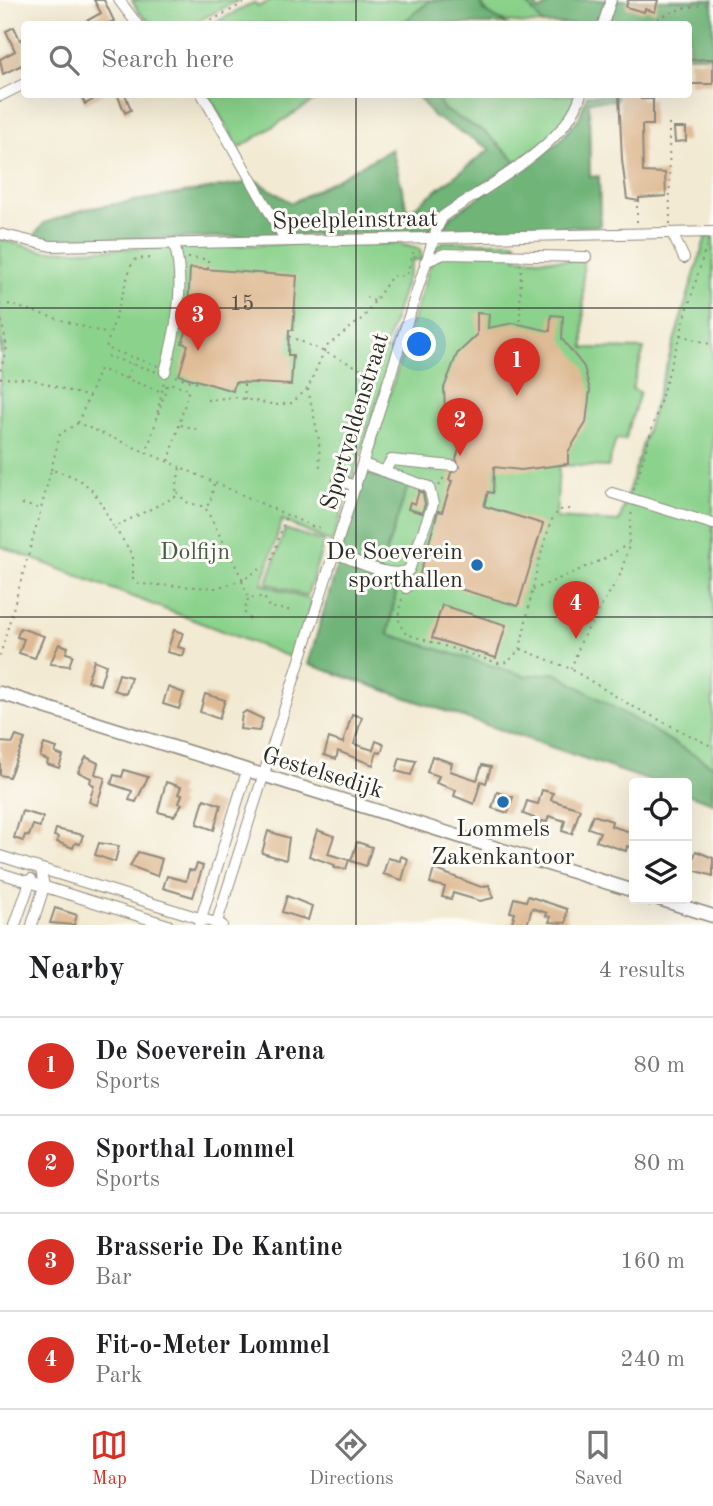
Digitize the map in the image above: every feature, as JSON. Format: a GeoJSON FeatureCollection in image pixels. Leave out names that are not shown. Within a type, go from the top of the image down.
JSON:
{"type":"FeatureCollection","features":[{"type":"Feature","properties":{"kind":"main road","name":"Gestelsedijk"},"geometry":{"type":"LineString","coordinates":[[0,693],[629,889]]}},
{"type":"Feature","properties":{"kind":"main road"},"geometry":{"type":"LineString","coordinates":[[675,904],[713,916]]}},
{"type":"Feature","properties":{"kind":"street"},"geometry":{"type":"LineString","coordinates":[[119,0],[135,21]]}},
{"type":"Feature","properties":{"kind":"street"},"geometry":{"type":"LineString","coordinates":[[604,21],[611,0]]}},
{"type":"Feature","properties":{"kind":"street"},"geometry":{"type":"LineString","coordinates":[[0,96],[21,86]]}},
{"type":"Feature","properties":{"kind":"street"},"geometry":{"type":"LineString","coordinates":[[204,98],[286,241]]}},
{"type":"Feature","properties":{"kind":"street","name":"Sportveldenstraat"},"geometry":{"type":"LineString","coordinates":[[218,924],[425,262],[443,216],[563,131],[577,110],[581,98]]}},
{"type":"Feature","properties":{"kind":"street","name":"Speelpleinstraat"},"geometry":{"type":"LineString","coordinates":[[0,234],[51,246],[637,233],[711,237]]}},
{"type":"Feature","properties":{"kind":"street"},"geometry":{"type":"LineString","coordinates":[[670,233],[684,258]]}},
{"type":"Feature","properties":{"kind":"street"},"geometry":{"type":"LineString","coordinates":[[167,377],[178,325],[178,257],[174,243]]}},
{"type":"Feature","properties":{"kind":"street"},"geometry":{"type":"LineString","coordinates":[[425,262],[444,254],[586,257]]}},
{"type":"Feature","properties":{"kind":"street"},"geometry":{"type":"LineString","coordinates":[[384,471],[391,460],[453,466]]}},
{"type":"Feature","properties":{"kind":"street"},"geometry":{"type":"LineString","coordinates":[[335,553],[401,574],[410,570],[416,554],[433,495],[426,485],[363,464]]}},
{"type":"Feature","properties":{"kind":"street"},"geometry":{"type":"LineString","coordinates":[[338,479],[356,487]]}},
{"type":"Feature","properties":{"kind":"street"},"geometry":{"type":"LineString","coordinates":[[612,493],[713,524]]}},
{"type":"Feature","properties":{"kind":"street"},"geometry":{"type":"LineString","coordinates":[[401,574],[406,588]]}},
{"type":"Feature","properties":{"kind":"street"},"geometry":{"type":"LineString","coordinates":[[200,922],[247,771]]}},
{"type":"Feature","properties":{"kind":"street"},"geometry":{"type":"LineString","coordinates":[[0,856],[200,922],[218,924]]}},
{"type":"Feature","properties":{"kind":"street"},"geometry":{"type":"LineString","coordinates":[[15,925],[28,882],[41,869]]}},
{"type":"Feature","properties":{"kind":"street"},"geometry":{"type":"LineString","coordinates":[[32,925],[44,887],[41,869]]}},
{"type":"Feature","properties":{"kind":"street"},"geometry":{"type":"LineString","coordinates":[[0,873],[168,925]]}},
{"type":"Feature","properties":{"kind":"path"},"geometry":{"type":"LineString","coordinates":[[211,21],[248,1]]}},
{"type":"Feature","properties":{"kind":"path"},"geometry":{"type":"LineString","coordinates":[[652,21],[680,9],[713,3]]}},
{"type":"Feature","properties":{"kind":"path"},"geometry":{"type":"LineString","coordinates":[[669,124],[670,233]]}},
{"type":"Feature","properties":{"kind":"path"},"geometry":{"type":"LineString","coordinates":[[637,206],[637,233]]}},
{"type":"Feature","properties":{"kind":"path"},"geometry":{"type":"LineString","coordinates":[[571,669],[582,639],[620,575],[629,543],[632,499],[642,454],[711,237]]}},
{"type":"Feature","properties":{"kind":"path"},"geometry":{"type":"LineString","coordinates":[[206,400],[219,397],[276,405],[292,403],[308,387],[324,352],[376,302],[392,276],[407,276],[415,246],[409,244],[409,239]]}},
{"type":"Feature","properties":{"kind":"path"},"geometry":{"type":"LineString","coordinates":[[520,321],[522,254]]}},
{"type":"Feature","properties":{"kind":"path"},"geometry":{"type":"LineString","coordinates":[[178,257],[208,259],[208,269]]}},
{"type":"Feature","properties":{"kind":"path"},"geometry":{"type":"LineString","coordinates":[[150,258],[136,259],[131,266],[106,348],[155,365]]}},
{"type":"Feature","properties":{"kind":"path"},"geometry":{"type":"LineString","coordinates":[[366,297],[376,302]]}},
{"type":"Feature","properties":{"kind":"path"},"geometry":{"type":"LineString","coordinates":[[8,304],[109,335]]}},
{"type":"Feature","properties":{"kind":"path"},"geometry":{"type":"LineString","coordinates":[[0,314],[7,346],[0,372]]}},
{"type":"Feature","properties":{"kind":"path"},"geometry":{"type":"LineString","coordinates":[[679,335],[713,345]]}},
{"type":"Feature","properties":{"kind":"path"},"geometry":{"type":"LineString","coordinates":[[289,336],[375,375]]}},
{"type":"Feature","properties":{"kind":"path"},"geometry":{"type":"LineString","coordinates":[[107,356],[167,377],[189,389]]}},
{"type":"Feature","properties":{"kind":"path"},"geometry":{"type":"LineString","coordinates":[[127,379],[132,364]]}},
{"type":"Feature","properties":{"kind":"path"},"geometry":{"type":"LineString","coordinates":[[0,656],[60,434],[78,423],[100,369],[162,392]]}},
{"type":"Feature","properties":{"kind":"path"},"geometry":{"type":"LineString","coordinates":[[167,377],[201,384]]}},
{"type":"Feature","properties":{"kind":"path"},"geometry":{"type":"LineString","coordinates":[[146,454],[167,377]]}},
{"type":"Feature","properties":{"kind":"path"},"geometry":{"type":"LineString","coordinates":[[0,379],[31,379],[90,397]]}},
{"type":"Feature","properties":{"kind":"path"},"geometry":{"type":"LineString","coordinates":[[168,462],[192,381]]}},
{"type":"Feature","properties":{"kind":"path"},"geometry":{"type":"LineString","coordinates":[[244,384],[245,400]]}},
{"type":"Feature","properties":{"kind":"path"},"geometry":{"type":"LineString","coordinates":[[156,421],[164,386]]}},
{"type":"Feature","properties":{"kind":"path"},"geometry":{"type":"LineString","coordinates":[[308,387],[319,440],[320,470]]}},
{"type":"Feature","properties":{"kind":"path"},"geometry":{"type":"LineString","coordinates":[[78,423],[316,528],[324,526]]}},
{"type":"Feature","properties":{"kind":"path"},"geometry":{"type":"LineString","coordinates":[[180,424],[196,429]]}},
{"type":"Feature","properties":{"kind":"path"},"geometry":{"type":"LineString","coordinates":[[114,527],[175,497],[180,467]]}},
{"type":"Feature","properties":{"kind":"path"},"geometry":{"type":"LineString","coordinates":[[51,470],[78,477],[89,485],[133,555],[133,579],[139,584],[210,588],[242,580],[264,566]]}},
{"type":"Feature","properties":{"kind":"path"},"geometry":{"type":"LineString","coordinates":[[205,507],[210,503],[214,483]]}},
{"type":"Feature","properties":{"kind":"path"},"geometry":{"type":"LineString","coordinates":[[177,492],[186,502],[205,507],[242,580],[249,598],[244,612],[252,622]]}},
{"type":"Feature","properties":{"kind":"path"},"geometry":{"type":"LineString","coordinates":[[22,504],[41,509]]}},
{"type":"Feature","properties":{"kind":"path"},"geometry":{"type":"LineString","coordinates":[[406,588],[398,614],[399,625],[406,634],[498,663],[508,662],[520,649],[532,590],[551,521],[559,510],[569,509]]}},
{"type":"Feature","properties":{"kind":"path"},"geometry":{"type":"LineString","coordinates":[[272,560],[286,515]]}},
{"type":"Feature","properties":{"kind":"path"},"geometry":{"type":"LineString","coordinates":[[532,590],[602,560],[629,543]]}},
{"type":"Feature","properties":{"kind":"path"},"geometry":{"type":"LineString","coordinates":[[249,598],[264,597],[270,607],[294,611]]}},
{"type":"Feature","properties":{"kind":"path"},"geometry":{"type":"LineString","coordinates":[[520,649],[571,669],[630,705],[713,747]]}},
{"type":"Feature","properties":{"kind":"green space"},"geometry":{"type":"Polygon","coordinates":[[[132,0],[239,0],[198,21],[149,21],[139,13],[132,0]]]}},
{"type":"Feature","properties":{"kind":"green space"},"geometry":{"type":"Polygon","coordinates":[[[271,0],[431,0],[405,21],[218,21],[255,2],[258,7],[271,0]]]}},
{"type":"Feature","properties":{"kind":"green space"},"geometry":{"type":"Polygon","coordinates":[[[431,0],[480,0],[484,11],[501,21],[405,21],[431,0]]]}},
{"type":"Feature","properties":{"kind":"green space"},"geometry":{"type":"Polygon","coordinates":[[[480,0],[524,0],[541,21],[503,21],[491,15],[480,0]]]}},
{"type":"Feature","properties":{"kind":"green space"},"geometry":{"type":"Polygon","coordinates":[[[524,0],[533,0],[539,11],[555,0],[607,0],[601,21],[541,21],[524,0]]]}},
{"type":"Feature","properties":{"kind":"green space"},"geometry":{"type":"Polygon","coordinates":[[[615,0],[713,0],[713,56],[692,56],[692,21],[609,21],[615,0]]]}},
{"type":"Feature","properties":{"kind":"green space"},"geometry":{"type":"Polygon","coordinates":[[[210,98],[318,98],[239,148],[210,98]]]}},
{"type":"Feature","properties":{"kind":"green space"},"geometry":{"type":"Polygon","coordinates":[[[419,98],[437,98],[444,110],[485,132],[517,162],[444,210],[429,232],[57,241],[32,239],[44,223],[85,209],[257,181],[292,203],[392,149],[408,212],[490,149],[433,116],[419,98]]]}},
{"type":"Feature","properties":{"kind":"green space"},"geometry":{"type":"Polygon","coordinates":[[[437,98],[576,98],[560,131],[517,162],[485,132],[444,110],[437,98]]]}},
{"type":"Feature","properties":{"kind":"green space"},"geometry":{"type":"Polygon","coordinates":[[[586,98],[617,98],[589,101],[590,177],[599,176],[600,226],[443,230],[450,217],[559,142],[579,118],[586,98]]]}},
{"type":"Feature","properties":{"kind":"green space"},"geometry":{"type":"Polygon","coordinates":[[[706,236],[713,236],[713,766],[555,673],[525,676],[388,634],[396,592],[394,583],[377,577],[408,486],[365,473],[436,246],[444,242],[516,242],[516,258],[583,261],[584,348],[644,349],[632,389],[640,392],[625,440],[616,439],[608,467],[559,465],[556,518],[619,522],[706,236]]]}},
{"type":"Feature","properties":{"kind":"green space","name":"Dolfijn"},"geometry":{"type":"Polygon","coordinates":[[[0,239],[43,251],[282,244],[399,244],[420,249],[422,261],[413,259],[385,349],[393,352],[332,543],[282,520],[262,584],[313,601],[295,659],[0,546],[0,361],[3,348],[1,340],[0,354],[0,239]]]}},
{"type":"Feature","properties":{"kind":"green space"},"geometry":{"type":"Polygon","coordinates":[[[365,473],[408,486],[378,576],[394,583],[396,592],[388,634],[525,676],[555,673],[713,766],[713,803],[692,796],[692,778],[641,778],[308,664],[365,473]]]}},
{"type":"Feature","properties":{"kind":"green space"},"geometry":{"type":"Polygon","coordinates":[[[285,529],[324,542],[307,596],[267,583],[285,529]]]}},
{"type":"Feature","properties":{"kind":"building"},"geometry":{"type":"Polygon","coordinates":[[[94,0],[104,0],[114,21],[86,21],[101,13],[94,0]]]}},
{"type":"Feature","properties":{"kind":"building"},"geometry":{"type":"Polygon","coordinates":[[[628,0],[658,0],[655,12],[645,9],[644,12],[626,7],[628,0]]]}},
{"type":"Feature","properties":{"kind":"building"},"geometry":{"type":"Polygon","coordinates":[[[14,27],[21,40],[21,65],[3,74],[0,59],[15,51],[6,31],[14,27]]]}},
{"type":"Feature","properties":{"kind":"building"},"geometry":{"type":"Polygon","coordinates":[[[713,59],[713,84],[692,84],[692,60],[713,59]]]}},
{"type":"Feature","properties":{"kind":"building"},"geometry":{"type":"Polygon","coordinates":[[[82,98],[96,98],[85,104],[82,98]]]}},
{"type":"Feature","properties":{"kind":"building"},"geometry":{"type":"Polygon","coordinates":[[[119,98],[126,98],[131,110],[125,113],[119,98]]]}},
{"type":"Feature","properties":{"kind":"building"},"geometry":{"type":"Polygon","coordinates":[[[619,98],[653,99],[653,125],[642,125],[643,172],[665,173],[666,196],[639,198],[639,201],[627,199],[619,98]]]}},
{"type":"Feature","properties":{"kind":"building"},"geometry":{"type":"Polygon","coordinates":[[[674,128],[686,128],[686,141],[675,142],[674,128]]]}},
{"type":"Feature","properties":{"kind":"building"},"geometry":{"type":"Polygon","coordinates":[[[190,268],[297,276],[293,330],[289,330],[288,355],[293,355],[291,385],[235,382],[233,391],[179,375],[188,345],[182,343],[187,330],[190,268]]]}},
{"type":"Feature","properties":{"kind":"building"},"geometry":{"type":"Polygon","coordinates":[[[477,313],[489,314],[488,328],[514,323],[550,331],[551,315],[563,316],[562,339],[584,367],[590,390],[586,423],[568,452],[568,464],[521,470],[494,467],[493,493],[488,492],[484,506],[543,524],[518,606],[419,577],[438,511],[442,512],[452,481],[449,480],[451,473],[460,467],[456,459],[460,446],[445,413],[444,388],[457,354],[477,335],[477,313]]]}},
{"type":"Feature","properties":{"kind":"building"},"geometry":{"type":"Polygon","coordinates":[[[419,491],[423,493],[425,504],[422,513],[408,509],[410,502],[415,504],[419,491]]]}},
{"type":"Feature","properties":{"kind":"building"},"geometry":{"type":"Polygon","coordinates":[[[442,605],[506,625],[496,658],[432,638],[442,605]]]}},
{"type":"Feature","properties":{"kind":"building"},"geometry":{"type":"Polygon","coordinates":[[[20,628],[44,636],[35,658],[19,653],[24,639],[17,637],[20,628]]]}},
{"type":"Feature","properties":{"kind":"building"},"geometry":{"type":"Polygon","coordinates":[[[174,630],[183,633],[178,647],[185,649],[183,656],[167,652],[174,630]]]}},
{"type":"Feature","properties":{"kind":"building"},"geometry":{"type":"Polygon","coordinates":[[[59,644],[68,647],[66,653],[73,655],[69,666],[50,664],[59,644]]]}},
{"type":"Feature","properties":{"kind":"building"},"geometry":{"type":"Polygon","coordinates":[[[94,660],[106,665],[100,685],[87,681],[94,660]]]}},
{"type":"Feature","properties":{"kind":"building"},"geometry":{"type":"Polygon","coordinates":[[[119,674],[131,677],[126,694],[114,690],[119,674]]]}},
{"type":"Feature","properties":{"kind":"building"},"geometry":{"type":"Polygon","coordinates":[[[168,687],[184,693],[179,709],[163,704],[168,687]]]}},
{"type":"Feature","properties":{"kind":"building"},"geometry":{"type":"Polygon","coordinates":[[[205,694],[225,700],[219,719],[200,712],[205,694]]]}},
{"type":"Feature","properties":{"kind":"building"},"geometry":{"type":"Polygon","coordinates":[[[246,711],[263,719],[259,731],[240,729],[242,714],[246,711]]]}},
{"type":"Feature","properties":{"kind":"building"},"geometry":{"type":"Polygon","coordinates":[[[352,714],[362,717],[354,744],[373,750],[376,741],[384,744],[381,753],[377,752],[373,765],[338,751],[336,759],[324,755],[329,738],[343,743],[352,714]]]}},
{"type":"Feature","properties":{"kind":"building"},"geometry":{"type":"Polygon","coordinates":[[[16,736],[25,739],[9,777],[0,775],[0,742],[13,743],[16,736]]]}},
{"type":"Feature","properties":{"kind":"building"},"geometry":{"type":"Polygon","coordinates":[[[44,744],[57,748],[55,753],[63,756],[59,768],[47,764],[48,760],[40,757],[44,744]]]}},
{"type":"Feature","properties":{"kind":"building"},"geometry":{"type":"Polygon","coordinates":[[[432,756],[452,763],[450,771],[477,780],[482,765],[491,767],[486,783],[481,781],[474,804],[454,796],[456,790],[436,783],[439,776],[427,772],[432,756]]]}},
{"type":"Feature","properties":{"kind":"building"},"geometry":{"type":"Polygon","coordinates":[[[86,757],[98,763],[95,774],[105,778],[97,805],[89,802],[94,785],[90,783],[91,778],[78,772],[86,757]]]}},
{"type":"Feature","properties":{"kind":"building"},"geometry":{"type":"Polygon","coordinates":[[[400,758],[416,761],[411,775],[396,771],[400,758]]]}},
{"type":"Feature","properties":{"kind":"building"},"geometry":{"type":"Polygon","coordinates":[[[124,770],[148,777],[136,802],[129,800],[132,791],[111,784],[114,775],[122,777],[124,770]]]}},
{"type":"Feature","properties":{"kind":"building"},"geometry":{"type":"Polygon","coordinates":[[[166,782],[181,787],[178,794],[182,795],[179,803],[182,804],[174,816],[158,812],[166,782]]]}},
{"type":"Feature","properties":{"kind":"building"},"geometry":{"type":"Polygon","coordinates":[[[542,790],[553,793],[551,800],[580,809],[572,834],[562,831],[565,821],[549,816],[547,822],[542,821],[541,824],[533,822],[534,818],[523,814],[527,801],[538,804],[542,790]]]}},
{"type":"Feature","properties":{"kind":"building","name":"Lommels Zakenkantoor"},"geometry":{"type":"Polygon","coordinates":[[[497,792],[513,797],[508,813],[492,808],[497,792]]]}},
{"type":"Feature","properties":{"kind":"building"},"geometry":{"type":"Polygon","coordinates":[[[204,799],[221,805],[214,830],[197,824],[204,799]]]}},
{"type":"Feature","properties":{"kind":"building"},"geometry":{"type":"Polygon","coordinates":[[[22,811],[43,817],[40,827],[33,825],[29,836],[25,835],[23,841],[14,838],[22,811]]]}},
{"type":"Feature","properties":{"kind":"building"},"geometry":{"type":"Polygon","coordinates":[[[593,815],[612,821],[611,826],[629,831],[629,847],[626,851],[596,841],[600,832],[588,828],[593,815]]]}},
{"type":"Feature","properties":{"kind":"building"},"geometry":{"type":"Polygon","coordinates":[[[56,829],[83,835],[80,844],[75,843],[73,848],[57,842],[58,837],[54,836],[56,829]]]}},
{"type":"Feature","properties":{"kind":"building"},"geometry":{"type":"Polygon","coordinates":[[[317,830],[334,836],[328,854],[349,860],[346,869],[334,868],[335,865],[309,856],[317,830]]]}},
{"type":"Feature","properties":{"kind":"building"},"geometry":{"type":"Polygon","coordinates":[[[268,831],[289,838],[286,860],[262,853],[268,831]]]}},
{"type":"Feature","properties":{"kind":"building"},"geometry":{"type":"Polygon","coordinates":[[[357,842],[372,847],[366,866],[351,861],[357,842]]]}},
{"type":"Feature","properties":{"kind":"building"},"geometry":{"type":"Polygon","coordinates":[[[99,843],[119,846],[115,862],[95,855],[99,843]]]}},
{"type":"Feature","properties":{"kind":"building"},"geometry":{"type":"Polygon","coordinates":[[[696,851],[713,858],[713,876],[692,870],[696,851]]]}},
{"type":"Feature","properties":{"kind":"building"},"geometry":{"type":"Polygon","coordinates":[[[138,852],[162,859],[157,876],[130,866],[138,852]]]}},
{"type":"Feature","properties":{"kind":"building"},"geometry":{"type":"Polygon","coordinates":[[[401,856],[408,859],[402,880],[383,874],[388,858],[400,861],[401,856]]]}},
{"type":"Feature","properties":{"kind":"building"},"geometry":{"type":"Polygon","coordinates":[[[197,864],[203,866],[193,897],[163,888],[167,876],[186,881],[189,870],[194,871],[197,864]]]}},
{"type":"Feature","properties":{"kind":"building"},"geometry":{"type":"Polygon","coordinates":[[[434,869],[481,887],[489,885],[493,898],[480,901],[453,893],[451,899],[442,897],[445,887],[430,883],[434,869]]]}},
{"type":"Feature","properties":{"kind":"building"},"geometry":{"type":"Polygon","coordinates":[[[287,896],[312,906],[308,920],[282,912],[287,896]]]}},
{"type":"Feature","properties":{"kind":"building"},"geometry":{"type":"Polygon","coordinates":[[[528,896],[567,909],[566,923],[549,922],[551,917],[546,916],[547,913],[532,908],[527,925],[511,925],[515,913],[510,912],[514,898],[526,901],[528,896]]]}},
{"type":"Feature","properties":{"kind":"building"},"geometry":{"type":"Polygon","coordinates":[[[55,908],[77,915],[74,925],[50,923],[55,908]]]}},
{"type":"Feature","properties":{"kind":"place","name":"Brasserie De Kantine"},"geometry":{"type":"Point","coordinates":[198,351]}},
{"type":"Feature","properties":{"kind":"place","name":"De Soeverein Arena"},"geometry":{"type":"Point","coordinates":[517,396]}},
{"type":"Feature","properties":{"kind":"place","name":"Sporthal Lommel"},"geometry":{"type":"Point","coordinates":[460,456]}},
{"type":"Feature","properties":{"kind":"place","name":"De Soeverein sporthallen"},"geometry":{"type":"Point","coordinates":[477,565]}},
{"type":"Feature","properties":{"kind":"place","name":"Fit-o-Meter Lommel"},"geometry":{"type":"Point","coordinates":[576,639]}},
{"type":"Feature","properties":{"kind":"place","name":"Lommels Zakenkantoor"},"geometry":{"type":"Point","coordinates":[503,802]}}]}
